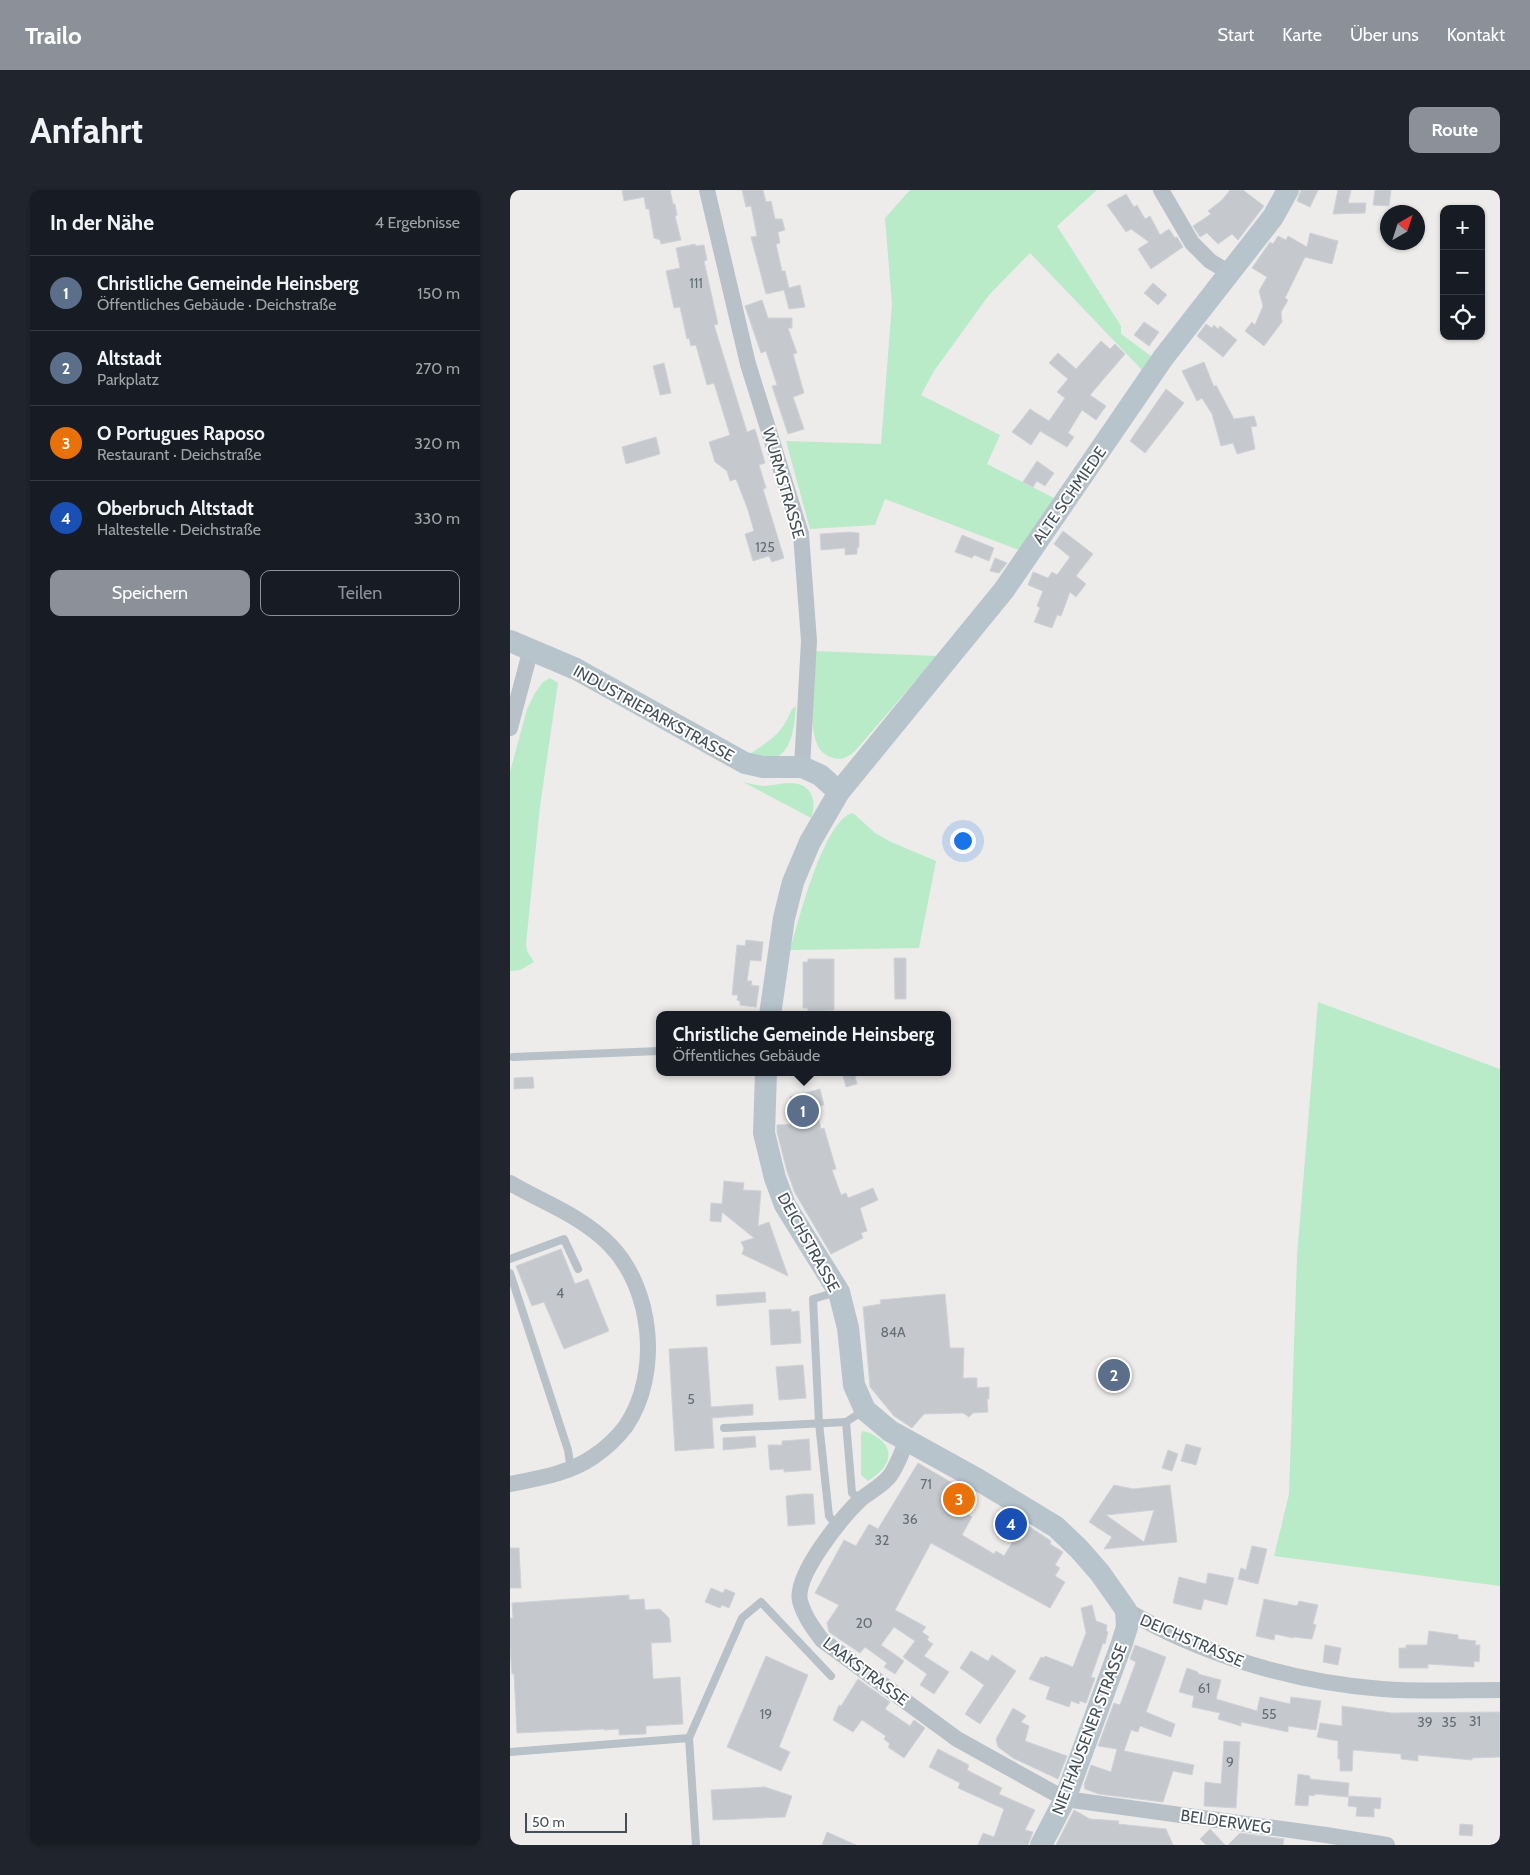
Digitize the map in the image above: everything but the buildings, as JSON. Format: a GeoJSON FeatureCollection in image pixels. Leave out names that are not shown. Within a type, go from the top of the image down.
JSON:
{"type":"FeatureCollection","features":[{"type":"Feature","properties":{"kind":"street","name":"WURMSTRASSE"},"geometry":{"type":"LineString","coordinates":[[707,190],[748,364],[801,534],[809,641],[802,767]]}},
{"type":"Feature","properties":{"kind":"street"},"geometry":{"type":"LineString","coordinates":[[1161,190],[1192,243],[1210,261],[1230,273]]}},
{"type":"Feature","properties":{"kind":"street","name":"ALTE SCHMIEDE"},"geometry":{"type":"LineString","coordinates":[[840,792],[1004,590],[1163,358],[1273,217],[1288,190]]}},
{"type":"Feature","properties":{"kind":"street","name":"INDUSTRIEPARKSTRASSE"},"geometry":{"type":"LineString","coordinates":[[510,641],[576,670],[745,763],[763,767],[802,767]]}},
{"type":"Feature","properties":{"kind":"street"},"geometry":{"type":"LineString","coordinates":[[511,718],[528,660],[533,650]]}},
{"type":"Feature","properties":{"kind":"street"},"geometry":{"type":"LineString","coordinates":[[771,1011],[784,918],[794,882],[810,842],[840,792],[820,775],[802,767]]}},
{"type":"Feature","properties":{"kind":"street","name":"DEICHSTRASSE"},"geometry":{"type":"LineString","coordinates":[[766,1076],[764,1132],[775,1178],[785,1205],[839,1292],[848,1328],[854,1385],[865,1410],[890,1431],[977,1479],[1056,1527],[1079,1549],[1126,1610],[1156,1628],[1247,1664],[1312,1680],[1382,1689],[1500,1690]]}},
{"type":"Feature","properties":{"kind":"street"},"geometry":{"type":"LineString","coordinates":[[510,1183],[592,1228],[610,1245],[625,1263],[634,1278],[641,1297],[647,1338],[643,1386],[636,1406],[625,1426],[611,1442],[571,1470],[510,1484]]}},
{"type":"Feature","properties":{"kind":"street","name":"LAAKSTRASSE"},"geometry":{"type":"LineString","coordinates":[[907,1440],[889,1477],[861,1500],[837,1526],[810,1564],[802,1580],[799,1599],[807,1620],[822,1640],[957,1738],[1065,1799]]}},
{"type":"Feature","properties":{"kind":"street","name":"NIETHAUSENER STRASSE"},"geometry":{"type":"LineString","coordinates":[[1041,1845],[1065,1799],[1127,1627],[1126,1610]]}},
{"type":"Feature","properties":{"kind":"street","name":"BELDERWEG"},"geometry":{"type":"LineString","coordinates":[[1065,1799],[1387,1845]]}},
{"type":"Feature","properties":{"kind":"lane"},"geometry":{"type":"LineString","coordinates":[[513,1057],[656,1051]]}},
{"type":"Feature","properties":{"kind":"lane"},"geometry":{"type":"LineString","coordinates":[[510,1260],[564,1239],[578,1269]]}},
{"type":"Feature","properties":{"kind":"lane"},"geometry":{"type":"LineString","coordinates":[[510,1274],[568,1450],[571,1470]]}},
{"type":"Feature","properties":{"kind":"lane"},"geometry":{"type":"LineString","coordinates":[[837,1526],[828,1516],[819,1423],[813,1299],[839,1292]]}},
{"type":"Feature","properties":{"kind":"lane"},"geometry":{"type":"LineString","coordinates":[[724,1428],[846,1422],[865,1410]]}},
{"type":"Feature","properties":{"kind":"lane"},"geometry":{"type":"LineString","coordinates":[[846,1422],[852,1493],[861,1500]]}},
{"type":"Feature","properties":{"kind":"lane"},"geometry":{"type":"LineString","coordinates":[[696,1845],[689,1738],[742,1618],[761,1602],[831,1676]]}},
{"type":"Feature","properties":{"kind":"lane"},"geometry":{"type":"LineString","coordinates":[[510,1752],[689,1738]]}},
{"type":"Feature","properties":{"kind":"green space"},"geometry":{"type":"Polygon","coordinates":[[[910,190],[1097,190],[1057,226],[1121,326],[1121,334],[1151,356],[1142,370],[1030,253],[989,295],[934,371],[921,395],[1000,435],[987,464],[1056,499],[1021,551],[885,499],[875,525],[810,529],[786,441],[881,444],[892,304],[885,218],[910,190]]]}},
{"type":"Feature","properties":{"kind":"green space"},"geometry":{"type":"Polygon","coordinates":[[[816,651],[937,656],[855,751],[846,757],[837,759],[824,754],[817,744],[814,734],[812,698],[816,651]]]}},
{"type":"Feature","properties":{"kind":"green space"},"geometry":{"type":"Polygon","coordinates":[[[550,678],[558,683],[540,806],[526,944],[527,951],[534,962],[520,970],[510,971],[510,772],[527,709],[543,682],[550,678]]]}},
{"type":"Feature","properties":{"kind":"green space"},"geometry":{"type":"Polygon","coordinates":[[[796,706],[791,738],[781,754],[774,758],[764,758],[751,753],[776,735],[792,709],[796,706]]]}},
{"type":"Feature","properties":{"kind":"green space"},"geometry":{"type":"Polygon","coordinates":[[[743,782],[763,786],[790,783],[803,786],[808,789],[813,799],[814,805],[811,818],[743,782]]]}},
{"type":"Feature","properties":{"kind":"green space"},"geometry":{"type":"Polygon","coordinates":[[[853,813],[875,833],[891,842],[936,861],[919,948],[790,950],[822,851],[842,819],[853,813]]]}},
{"type":"Feature","properties":{"kind":"green space"},"geometry":{"type":"Polygon","coordinates":[[[1318,1002],[1500,1069],[1500,1586],[1274,1556],[1289,1494],[1297,1256],[1318,1002]]]}},
{"type":"Feature","properties":{"kind":"green space"},"geometry":{"type":"Polygon","coordinates":[[[863,1431],[874,1435],[884,1443],[889,1455],[885,1466],[868,1481],[861,1475],[861,1434],[863,1431]]]}},
{"type":"Feature","properties":{"kind":"place","name":"Christliche Gemeinde Heinsberg"},"geometry":{"type":"Point","coordinates":[803,1111]}},
{"type":"Feature","properties":{"kind":"place","name":"Altstadt"},"geometry":{"type":"Point","coordinates":[1114,1375]}},
{"type":"Feature","properties":{"kind":"place","name":"O Portugues Raposo"},"geometry":{"type":"Point","coordinates":[959,1499]}},
{"type":"Feature","properties":{"kind":"place","name":"Oberbruch Altstadt"},"geometry":{"type":"Point","coordinates":[1011,1524]}}]}
